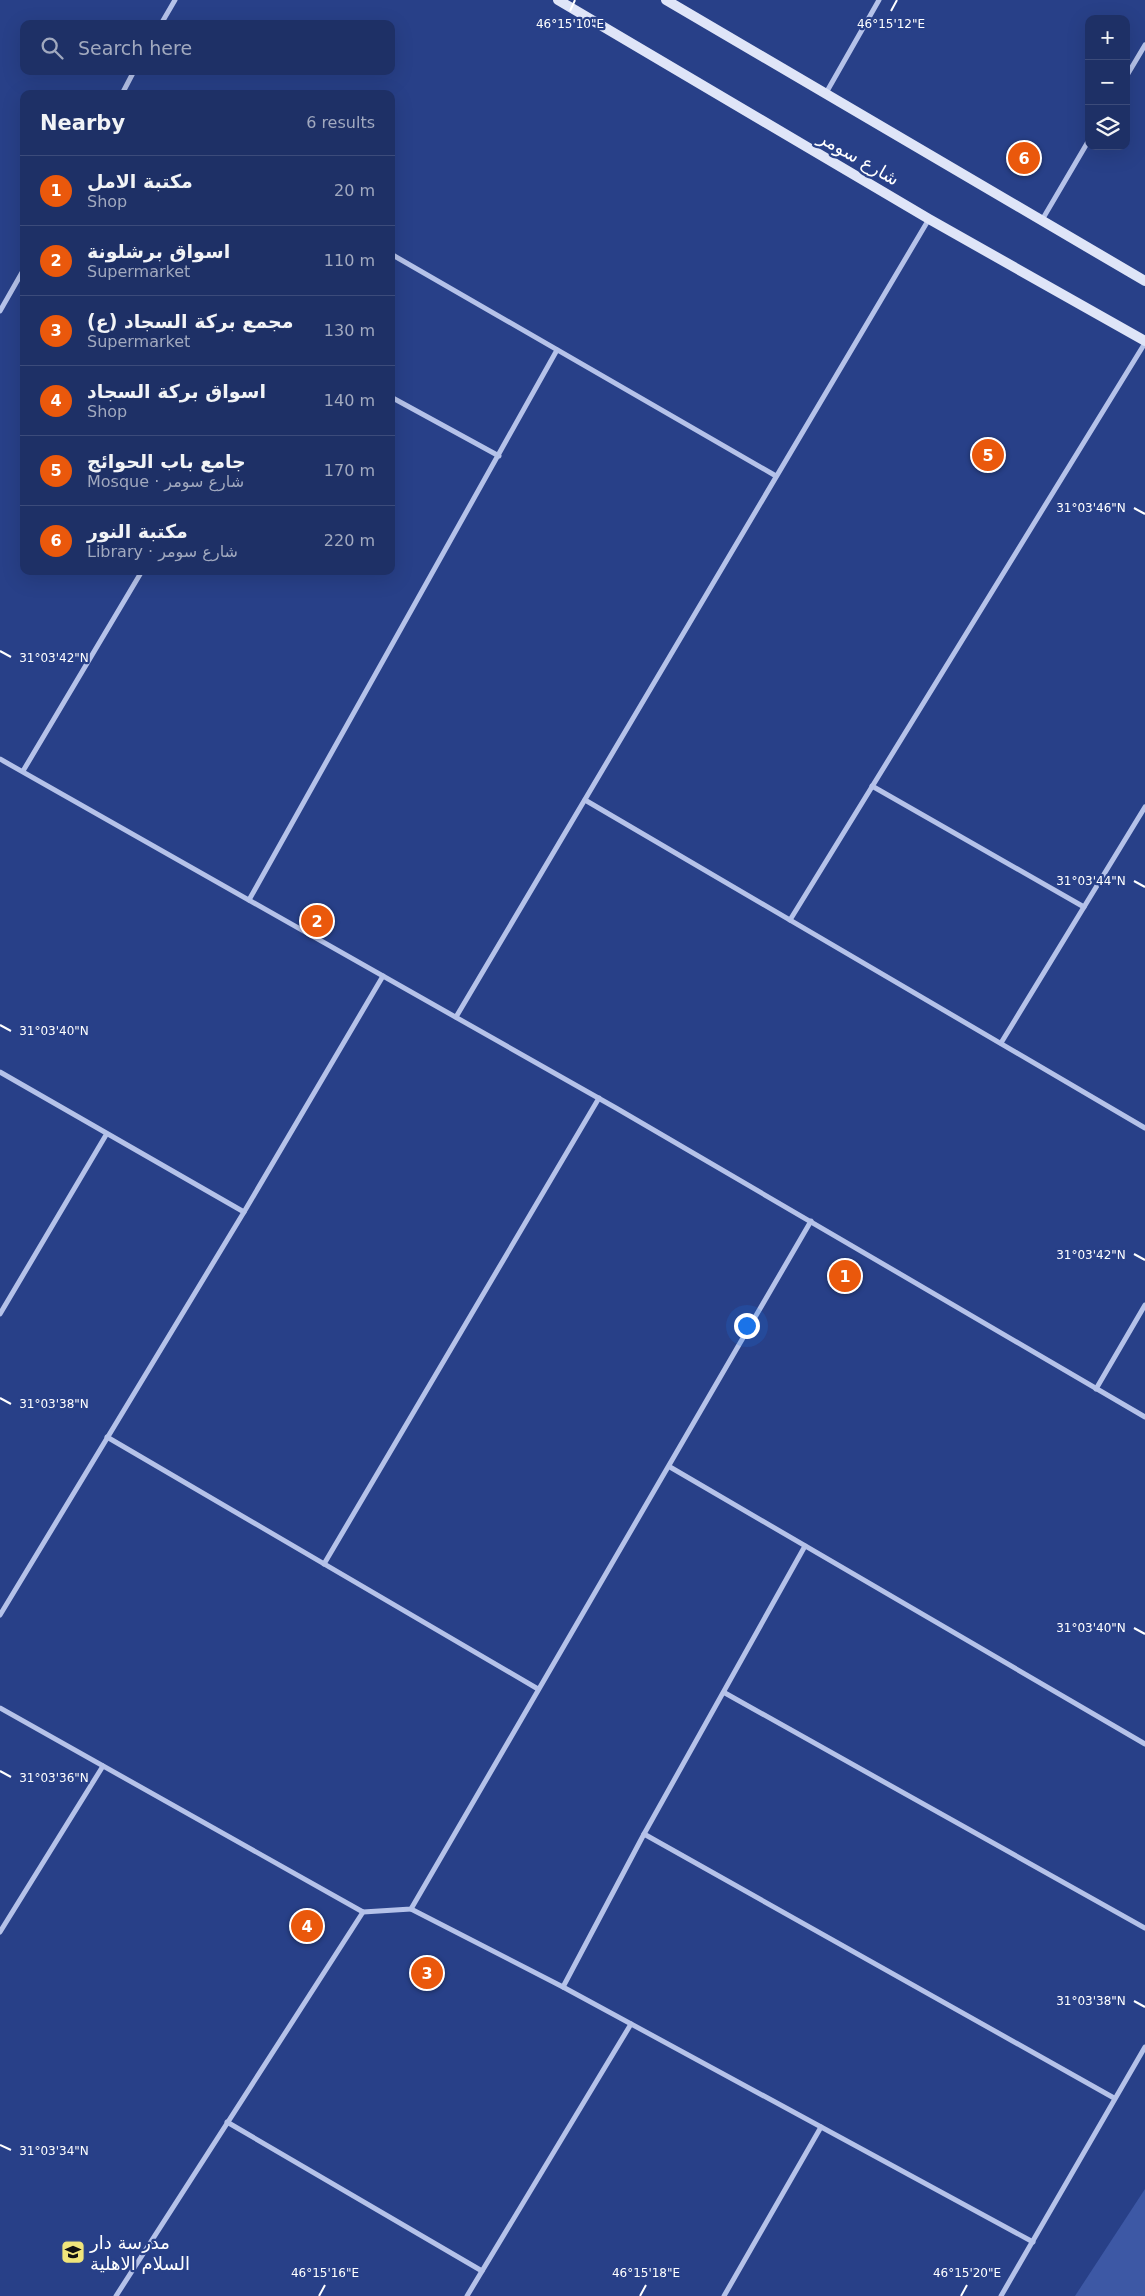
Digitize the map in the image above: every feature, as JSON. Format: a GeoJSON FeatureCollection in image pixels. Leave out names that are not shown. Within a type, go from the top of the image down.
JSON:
{"type":"FeatureCollection","features":[{"type":"Feature","properties":{"kind":"main road","name":"شارع سومر"},"geometry":{"type":"LineString","coordinates":[[558,0],[930,219],[1145,342]]}},
{"type":"Feature","properties":{"kind":"main road"},"geometry":{"type":"LineString","coordinates":[[666,0],[1145,281]]}},
{"type":"Feature","properties":{"kind":"street"},"geometry":{"type":"LineString","coordinates":[[163,20],[175,0]]}},
{"type":"Feature","properties":{"kind":"street"},"geometry":{"type":"LineString","coordinates":[[826,93],[879,0]]}},
{"type":"Feature","properties":{"kind":"street"},"geometry":{"type":"LineString","coordinates":[[1130,70],[1145,45]]}},
{"type":"Feature","properties":{"kind":"street"},"geometry":{"type":"LineString","coordinates":[[124,90],[132,75]]}},
{"type":"Feature","properties":{"kind":"street"},"geometry":{"type":"LineString","coordinates":[[1042,220],[1085,147]]}},
{"type":"Feature","properties":{"kind":"street"},"geometry":{"type":"LineString","coordinates":[[456,1018],[930,219]]}},
{"type":"Feature","properties":{"kind":"street"},"geometry":{"type":"LineString","coordinates":[[395,256],[776,476]]}},
{"type":"Feature","properties":{"kind":"street"},"geometry":{"type":"LineString","coordinates":[[0,311],[20,276]]}},
{"type":"Feature","properties":{"kind":"street"},"geometry":{"type":"LineString","coordinates":[[790,920],[1145,342]]}},
{"type":"Feature","properties":{"kind":"street"},"geometry":{"type":"LineString","coordinates":[[249,900],[557,350]]}},
{"type":"Feature","properties":{"kind":"street"},"geometry":{"type":"LineString","coordinates":[[395,399],[499,456]]}},
{"type":"Feature","properties":{"kind":"street"},"geometry":{"type":"LineString","coordinates":[[22,771],[140,575]]}},
{"type":"Feature","properties":{"kind":"street"},"geometry":{"type":"LineString","coordinates":[[0,759],[599,1098],[1145,1417]]}},
{"type":"Feature","properties":{"kind":"street"},"geometry":{"type":"LineString","coordinates":[[872,786],[1084,907]]}},
{"type":"Feature","properties":{"kind":"street"},"geometry":{"type":"LineString","coordinates":[[584,800],[1145,1128]]}},
{"type":"Feature","properties":{"kind":"street"},"geometry":{"type":"LineString","coordinates":[[1001,1044],[1145,807]]}},
{"type":"Feature","properties":{"kind":"street"},"geometry":{"type":"LineString","coordinates":[[0,1614],[244,1212],[383,976]]}},
{"type":"Feature","properties":{"kind":"street"},"geometry":{"type":"LineString","coordinates":[[0,1072],[244,1212]]}},
{"type":"Feature","properties":{"kind":"street"},"geometry":{"type":"LineString","coordinates":[[324,1564],[599,1098]]}},
{"type":"Feature","properties":{"kind":"street"},"geometry":{"type":"LineString","coordinates":[[0,1314],[106,1134]]}},
{"type":"Feature","properties":{"kind":"street"},"geometry":{"type":"LineString","coordinates":[[411,1909],[538,1689],[670,1467],[811,1221]]}},
{"type":"Feature","properties":{"kind":"street"},"geometry":{"type":"LineString","coordinates":[[1096,1389],[1145,1305]]}},
{"type":"Feature","properties":{"kind":"street"},"geometry":{"type":"LineString","coordinates":[[106,1437],[538,1689]]}},
{"type":"Feature","properties":{"kind":"street"},"geometry":{"type":"LineString","coordinates":[[670,1467],[1145,1744]]}},
{"type":"Feature","properties":{"kind":"street"},"geometry":{"type":"LineString","coordinates":[[563,1986],[644,1834],[725,1693],[805,1546]]}},
{"type":"Feature","properties":{"kind":"street"},"geometry":{"type":"LineString","coordinates":[[725,1693],[1145,1928]]}},
{"type":"Feature","properties":{"kind":"street"},"geometry":{"type":"LineString","coordinates":[[0,1708],[363,1912],[411,1909],[563,1986],[1033,2242]]}},
{"type":"Feature","properties":{"kind":"street"},"geometry":{"type":"LineString","coordinates":[[0,1932],[103,1766]]}},
{"type":"Feature","properties":{"kind":"street"},"geometry":{"type":"LineString","coordinates":[[644,1834],[1114,2098]]}},
{"type":"Feature","properties":{"kind":"street"},"geometry":{"type":"LineString","coordinates":[[116,2296],[363,1912]]}},
{"type":"Feature","properties":{"kind":"street"},"geometry":{"type":"LineString","coordinates":[[467,2296],[631,2024]]}},
{"type":"Feature","properties":{"kind":"street"},"geometry":{"type":"LineString","coordinates":[[1001,2296],[1145,2047]]}},
{"type":"Feature","properties":{"kind":"street"},"geometry":{"type":"LineString","coordinates":[[227,2122],[482,2271]]}},
{"type":"Feature","properties":{"kind":"street"},"geometry":{"type":"LineString","coordinates":[[724,2296],[821,2127]]}},
{"type":"Feature","properties":{"kind":"shaded area"},"geometry":{"type":"Polygon","coordinates":[[[1145,2189],[1145,2296],[1075,2296],[1145,2189]]]}},
{"type":"Feature","properties":{"kind":"place","name":"مكتبة النور"},"geometry":{"type":"Point","coordinates":[1024,158]}},
{"type":"Feature","properties":{"kind":"place","name":"جامع باب الحوائج"},"geometry":{"type":"Point","coordinates":[988,455]}},
{"type":"Feature","properties":{"kind":"place","name":"اسواق برشلونة"},"geometry":{"type":"Point","coordinates":[317,921]}},
{"type":"Feature","properties":{"kind":"place","name":"مكتبة الامل"},"geometry":{"type":"Point","coordinates":[845,1276]}},
{"type":"Feature","properties":{"kind":"place","name":"اسواق بركة السجاد"},"geometry":{"type":"Point","coordinates":[307,1926]}},
{"type":"Feature","properties":{"kind":"place","name":"مجمع بركة السجاد (ع)"},"geometry":{"type":"Point","coordinates":[427,1973]}},
{"type":"Feature","properties":{"kind":"place","name":"مدرسة دار السلام الاهلية"},"geometry":{"type":"Point","coordinates":[73,2252]}}]}
